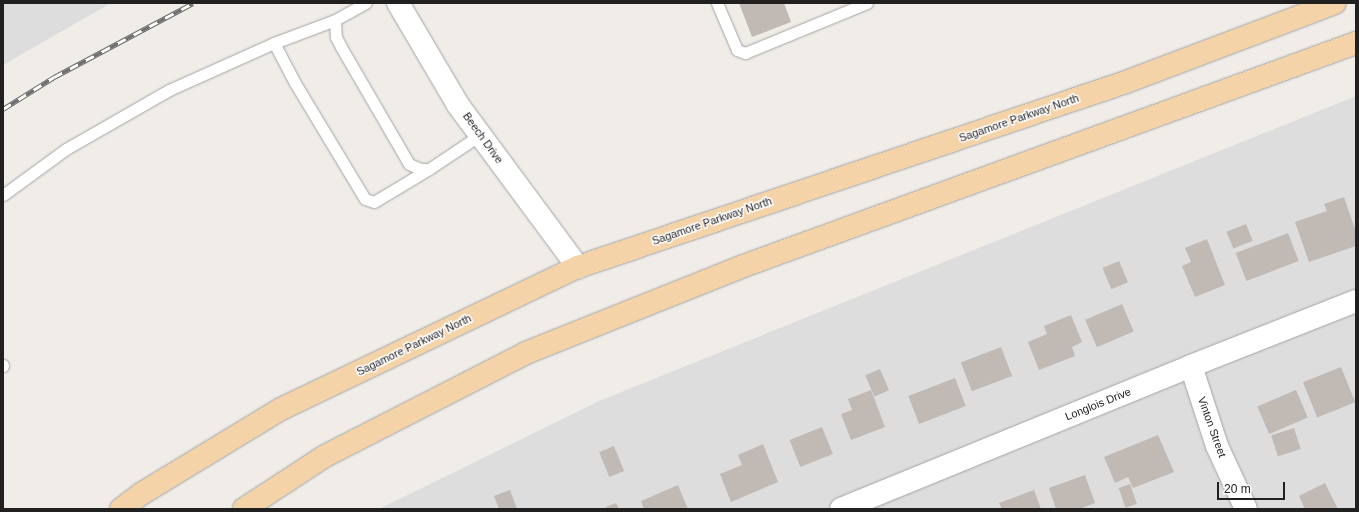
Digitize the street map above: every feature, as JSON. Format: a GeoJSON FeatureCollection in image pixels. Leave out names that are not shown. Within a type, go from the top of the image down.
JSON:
{"type":"FeatureCollection","features":[{"type":"Feature","properties":{"kind":"main road","name":"Sagamore Parkway North"},"geometry":{"type":"LineString","coordinates":[[121,509],[141,494],[281,409],[578,267],[1126,82],[1335,3]]}},
{"type":"Feature","properties":{"kind":"main road"},"geometry":{"type":"LineString","coordinates":[[244,509],[325,456],[526,353],[738,268],[1356,43]]}},
{"type":"Feature","properties":{"kind":"street","name":"Beech Drive"},"geometry":{"type":"LineString","coordinates":[[398,3],[458,105],[578,267]]}},
{"type":"Feature","properties":{"kind":"street","name":"Longlois Drive"},"geometry":{"type":"LineString","coordinates":[[841,509],[1191,366],[1356,301]]}},
{"type":"Feature","properties":{"kind":"street","name":"Vinton Street"},"geometry":{"type":"LineString","coordinates":[[1191,366],[1217,446],[1246,509]]}},
{"type":"Feature","properties":{"kind":"lane"},"geometry":{"type":"LineString","coordinates":[[3,195],[66,149],[170,90],[274,43],[335,20],[366,3]]}},
{"type":"Feature","properties":{"kind":"lane"},"geometry":{"type":"LineString","coordinates":[[717,3],[737,50],[745,53],[867,3]]}},
{"type":"Feature","properties":{"kind":"lane"},"geometry":{"type":"LineString","coordinates":[[335,20],[336,37],[340,47],[409,164],[420,169],[429,169]]}},
{"type":"Feature","properties":{"kind":"lane"},"geometry":{"type":"LineString","coordinates":[[274,43],[295,83],[365,200],[374,202],[429,169],[480,135]]}},
{"type":"Feature","properties":{"kind":"shaded area"},"geometry":{"type":"Polygon","coordinates":[[[3,3],[111,3],[3,65],[3,3]]]}},
{"type":"Feature","properties":{"kind":"shaded area"},"geometry":{"type":"Polygon","coordinates":[[[1356,96],[1356,509],[379,509],[599,401],[1356,96]]]}},
{"type":"Feature","properties":{"kind":"building"},"geometry":{"type":"Polygon","coordinates":[[[739,3],[784,3],[791,22],[752,37],[739,3]]]}},
{"type":"Feature","properties":{"kind":"building"},"geometry":{"type":"Polygon","coordinates":[[[1344,197],[1356,232],[1356,246],[1309,262],[1295,222],[1327,211],[1324,204],[1344,197]]]}},
{"type":"Feature","properties":{"kind":"building"},"geometry":{"type":"Polygon","coordinates":[[[1246,224],[1253,241],[1233,249],[1227,232],[1246,224]]]}},
{"type":"Feature","properties":{"kind":"building"},"geometry":{"type":"Polygon","coordinates":[[[1288,233],[1299,261],[1246,281],[1236,253],[1288,233]]]}},
{"type":"Feature","properties":{"kind":"building"},"geometry":{"type":"Polygon","coordinates":[[[1207,239],[1225,285],[1195,297],[1182,266],[1191,262],[1185,248],[1207,239]]]}},
{"type":"Feature","properties":{"kind":"building"},"geometry":{"type":"Polygon","coordinates":[[[1119,261],[1128,282],[1111,289],[1102,268],[1119,261]]]}},
{"type":"Feature","properties":{"kind":"building"},"geometry":{"type":"Polygon","coordinates":[[[1122,304],[1134,332],[1097,347],[1085,320],[1122,304]]]}},
{"type":"Feature","properties":{"kind":"building"},"geometry":{"type":"Polygon","coordinates":[[[1071,315],[1082,342],[1072,347],[1075,356],[1039,370],[1028,342],[1047,334],[1044,326],[1071,315]]]}},
{"type":"Feature","properties":{"kind":"building"},"geometry":{"type":"Polygon","coordinates":[[[1001,347],[1012,376],[972,391],[961,362],[1001,347]]]}},
{"type":"Feature","properties":{"kind":"building"},"geometry":{"type":"Polygon","coordinates":[[[1341,367],[1355,402],[1317,418],[1303,382],[1341,367]]]}},
{"type":"Feature","properties":{"kind":"building"},"geometry":{"type":"Polygon","coordinates":[[[880,369],[889,390],[874,396],[865,375],[880,369]]]}},
{"type":"Feature","properties":{"kind":"building"},"geometry":{"type":"Polygon","coordinates":[[[955,378],[966,406],[919,424],[908,396],[955,378]]]}},
{"type":"Feature","properties":{"kind":"building"},"geometry":{"type":"Polygon","coordinates":[[[871,390],[885,427],[851,440],[841,414],[852,410],[848,399],[871,390]]]}},
{"type":"Feature","properties":{"kind":"building"},"geometry":{"type":"Polygon","coordinates":[[[1296,390],[1308,418],[1269,434],[1257,406],[1296,390]]]}},
{"type":"Feature","properties":{"kind":"building"},"geometry":{"type":"Polygon","coordinates":[[[822,427],[833,454],[800,467],[790,440],[822,427]]]}},
{"type":"Feature","properties":{"kind":"building"},"geometry":{"type":"Polygon","coordinates":[[[1294,428],[1301,449],[1278,456],[1271,435],[1294,428]]]}},
{"type":"Feature","properties":{"kind":"building"},"geometry":{"type":"Polygon","coordinates":[[[1158,435],[1174,472],[1133,488],[1128,477],[1115,483],[1104,457],[1158,435]]]}},
{"type":"Feature","properties":{"kind":"building"},"geometry":{"type":"Polygon","coordinates":[[[763,444],[778,482],[731,502],[720,474],[742,465],[738,455],[763,444]]]}},
{"type":"Feature","properties":{"kind":"building"},"geometry":{"type":"Polygon","coordinates":[[[614,446],[624,471],[609,477],[599,452],[614,446]]]}},
{"type":"Feature","properties":{"kind":"building"},"geometry":{"type":"Polygon","coordinates":[[[1085,475],[1095,503],[1079,509],[1056,509],[1049,488],[1085,475]]]}},
{"type":"Feature","properties":{"kind":"building"},"geometry":{"type":"Polygon","coordinates":[[[1325,483],[1338,509],[1305,509],[1299,496],[1325,483]]]}},
{"type":"Feature","properties":{"kind":"building"},"geometry":{"type":"Polygon","coordinates":[[[1130,484],[1137,504],[1125,508],[1119,488],[1130,484]]]}},
{"type":"Feature","properties":{"kind":"building"},"geometry":{"type":"Polygon","coordinates":[[[678,485],[688,509],[644,509],[641,501],[678,485]]]}},
{"type":"Feature","properties":{"kind":"building"},"geometry":{"type":"Polygon","coordinates":[[[510,490],[517,509],[499,509],[494,496],[510,490]]]}},
{"type":"Feature","properties":{"kind":"building"},"geometry":{"type":"Polygon","coordinates":[[[1034,490],[1041,509],[1002,509],[999,503],[1034,490]]]}},
{"type":"Feature","properties":{"kind":"building"},"geometry":{"type":"Polygon","coordinates":[[[616,503],[619,509],[606,509],[606,507],[616,503]]]}},
{"type":"Feature","properties":{"kind":"railway"},"geometry":{"type":"LineString","coordinates":[[3,109],[54,77],[193,3]]}}]}
